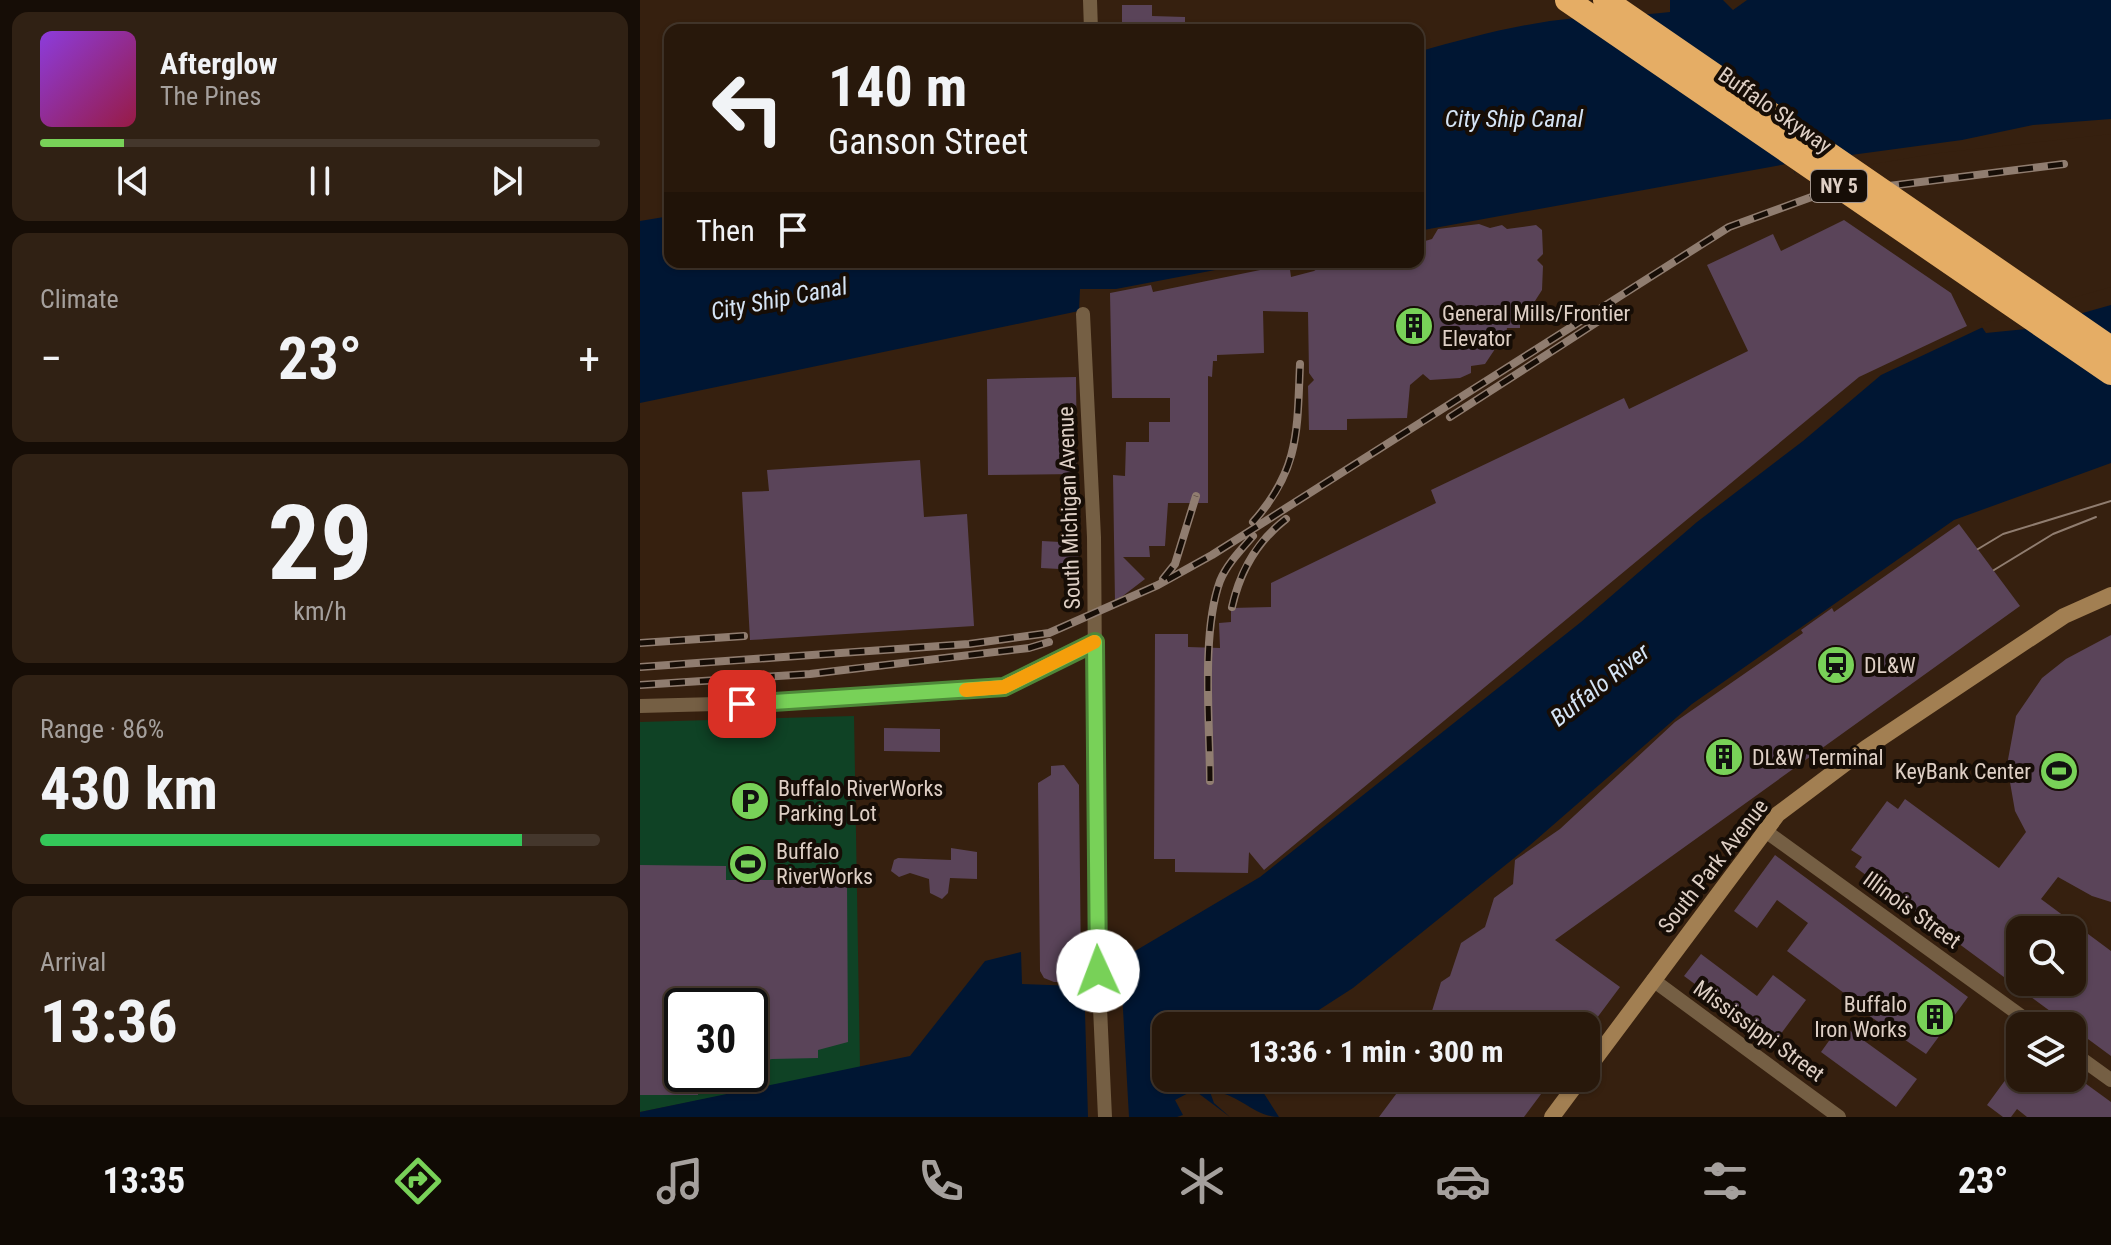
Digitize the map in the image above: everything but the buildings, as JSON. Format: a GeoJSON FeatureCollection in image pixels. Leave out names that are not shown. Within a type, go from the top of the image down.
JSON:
{"type":"FeatureCollection","features":[{"type":"Feature","properties":{"kind":"highway","name":"Buffalo Skyway"},"geometry":{"type":"LineString","coordinates":[[1567,0],[2111,373]]}},
{"type":"Feature","properties":{"kind":"highway","name":"Buffalo Skyway"},"geometry":{"type":"LineString","coordinates":[[1605,0],[2111,348]]}},
{"type":"Feature","properties":{"kind":"street"},"geometry":{"type":"LineString","coordinates":[[1090,0],[1091,24]]}},
{"type":"Feature","properties":{"kind":"street","name":"South Michigan Avenue"},"geometry":{"type":"LineString","coordinates":[[1083,314],[1094,537],[1097,942],[1105,1117]]}},
{"type":"Feature","properties":{"kind":"street","name":"South Park Avenue"},"geometry":{"type":"LineString","coordinates":[[1600,1052],[1778,814],[1880,739],[2064,616],[2111,595]]}},
{"type":"Feature","properties":{"kind":"street"},"geometry":{"type":"LineString","coordinates":[[640,706],[792,702],[1004,687],[1095,642]]}},
{"type":"Feature","properties":{"kind":"street","name":"Illinois Street"},"geometry":{"type":"LineString","coordinates":[[1764,830],[2016,1012]]}},
{"type":"Feature","properties":{"kind":"street","name":"Mississippi Street"},"geometry":{"type":"LineString","coordinates":[[1653,980],[1839,1117]]}},
{"type":"Feature","properties":{"kind":"street"},"geometry":{"type":"LineString","coordinates":[[2086,1062],[2111,1080]]}},
{"type":"Feature","properties":{"kind":"street"},"geometry":{"type":"LineString","coordinates":[[1552,1117],[1571,1092]]}},
{"type":"Feature","properties":{"kind":"green space","name":"Buffalo RiverWorks"},"geometry":{"type":"Polygon","coordinates":[[[854,716],[860,1068],[768,1086],[768,988],[664,988],[664,1092],[740,1092],[640,1112],[640,722],[854,716]]]}},
{"type":"Feature","properties":{"kind":"water","name":"City Ship Canal"},"geometry":{"type":"Polygon","coordinates":[[[1670,0],[1723,0],[1733,10],[1747,0],[2111,0],[2111,130],[1939,149],[1795,174],[1792,163],[1424,230],[1424,50],[1536,23],[1670,12],[1670,0]]]}},
{"type":"Feature","properties":{"kind":"water","name":"City Ship Canal"},"geometry":{"type":"Polygon","coordinates":[[[664,217],[664,268],[1226,268],[1116,289],[1080,289],[1079,311],[640,403],[640,221],[664,217]]]}},
{"type":"Feature","properties":{"kind":"water","name":"Buffalo River"},"geometry":{"type":"Polygon","coordinates":[[[2111,291],[2111,463],[1954,520],[1692,704],[1529,846],[1353,988],[1316,1012],[1152,1012],[1152,1092],[1190,1092],[1175,1100],[1183,1115],[640,1117],[640,1112],[736,1092],[768,1092],[768,1085],[910,1056],[985,961],[1021,952],[1022,984],[1076,986],[1260,877],[1581,622],[1697,522],[1803,441],[1881,375],[1981,328],[2111,291]]]}},
{"type":"Feature","properties":{"kind":"water"},"geometry":{"type":"Polygon","coordinates":[[[1197,1092],[1210,1092],[1214,1103],[1230,1117],[1197,1092]]]}},
{"type":"Feature","properties":{"kind":"water"},"geometry":{"type":"Polygon","coordinates":[[[1219,1092],[1263,1092],[1279,1117],[1261,1113],[1219,1092]]]}},
{"type":"Feature","properties":{"kind":"pier"},"geometry":{"type":"Polygon","coordinates":[[[2111,119],[2111,134],[1939,153],[1796,177],[1792,163],[1962,140],[2033,125],[2111,119]]]}},
{"type":"Feature","properties":{"kind":"pier"},"geometry":{"type":"Polygon","coordinates":[[[2111,287],[2111,305],[2026,329],[1986,333],[1980,324],[2111,287]]]}},
{"type":"Feature","properties":{"kind":"pier"},"geometry":{"type":"Polygon","coordinates":[[[1120,956],[1129,1117],[1088,1117],[1084,977],[1120,956]]]}},
{"type":"Feature","properties":{"kind":"tram line"},"geometry":{"type":"LineString","coordinates":[[1978,549],[2003,534],[2111,501]]}},
{"type":"Feature","properties":{"kind":"tram line"},"geometry":{"type":"LineString","coordinates":[[1994,570],[2053,534],[2096,517]]}},
{"type":"Feature","properties":{"kind":"railway"},"geometry":{"type":"LineString","coordinates":[[640,667],[969,644],[1049,633],[1158,585],[1212,555],[1729,227],[1817,195],[2064,164]]}},
{"type":"Feature","properties":{"kind":"railway"},"geometry":{"type":"LineString","coordinates":[[1450,417],[1608,315]]}},
{"type":"Feature","properties":{"kind":"railway"},"geometry":{"type":"LineString","coordinates":[[1253,522],[1280,484],[1288,466],[1296,429],[1300,364]]}},
{"type":"Feature","properties":{"kind":"railway"},"geometry":{"type":"LineString","coordinates":[[1163,579],[1175,564],[1196,496]]}},
{"type":"Feature","properties":{"kind":"railway"},"geometry":{"type":"LineString","coordinates":[[1232,607],[1251,558],[1266,537],[1286,519]]}},
{"type":"Feature","properties":{"kind":"railway"},"geometry":{"type":"LineString","coordinates":[[1210,781],[1208,652],[1214,602],[1226,569],[1253,536]]}},
{"type":"Feature","properties":{"kind":"railway"},"geometry":{"type":"LineString","coordinates":[[640,643],[744,636]]}},
{"type":"Feature","properties":{"kind":"railway"},"geometry":{"type":"LineString","coordinates":[[640,685],[810,674],[1029,648],[1049,642]]}},
{"type":"Feature","properties":{"kind":"slow traffic"},"geometry":{"type":"LineString","coordinates":[[966,690],[1004,687],[1094,642]]}},
{"type":"Feature","properties":{"kind":"place","name":"General Mills/Frontier Elevator"},"geometry":{"type":"Point","coordinates":[1414,326]}},
{"type":"Feature","properties":{"kind":"place","name":"DL&W"},"geometry":{"type":"Point","coordinates":[1836,665]}},
{"type":"Feature","properties":{"kind":"place","name":"DL&W Terminal"},"geometry":{"type":"Point","coordinates":[1724,757]}},
{"type":"Feature","properties":{"kind":"place","name":"KeyBank Center"},"geometry":{"type":"Point","coordinates":[2059,771]}},
{"type":"Feature","properties":{"kind":"place","name":"Buffalo RiverWorks Parking Lot"},"geometry":{"type":"Point","coordinates":[750,801]}},
{"type":"Feature","properties":{"kind":"place","name":"Buffalo RiverWorks"},"geometry":{"type":"Point","coordinates":[748,864]}},
{"type":"Feature","properties":{"kind":"place","name":"Buffalo Iron Works"},"geometry":{"type":"Point","coordinates":[1935,1017]}},
{"type":"Feature","properties":{"kind":"route"},"geometry":{"type":"LineString","coordinates":[[742,704],[1004,687],[1095,642],[1098,971]]}}]}
